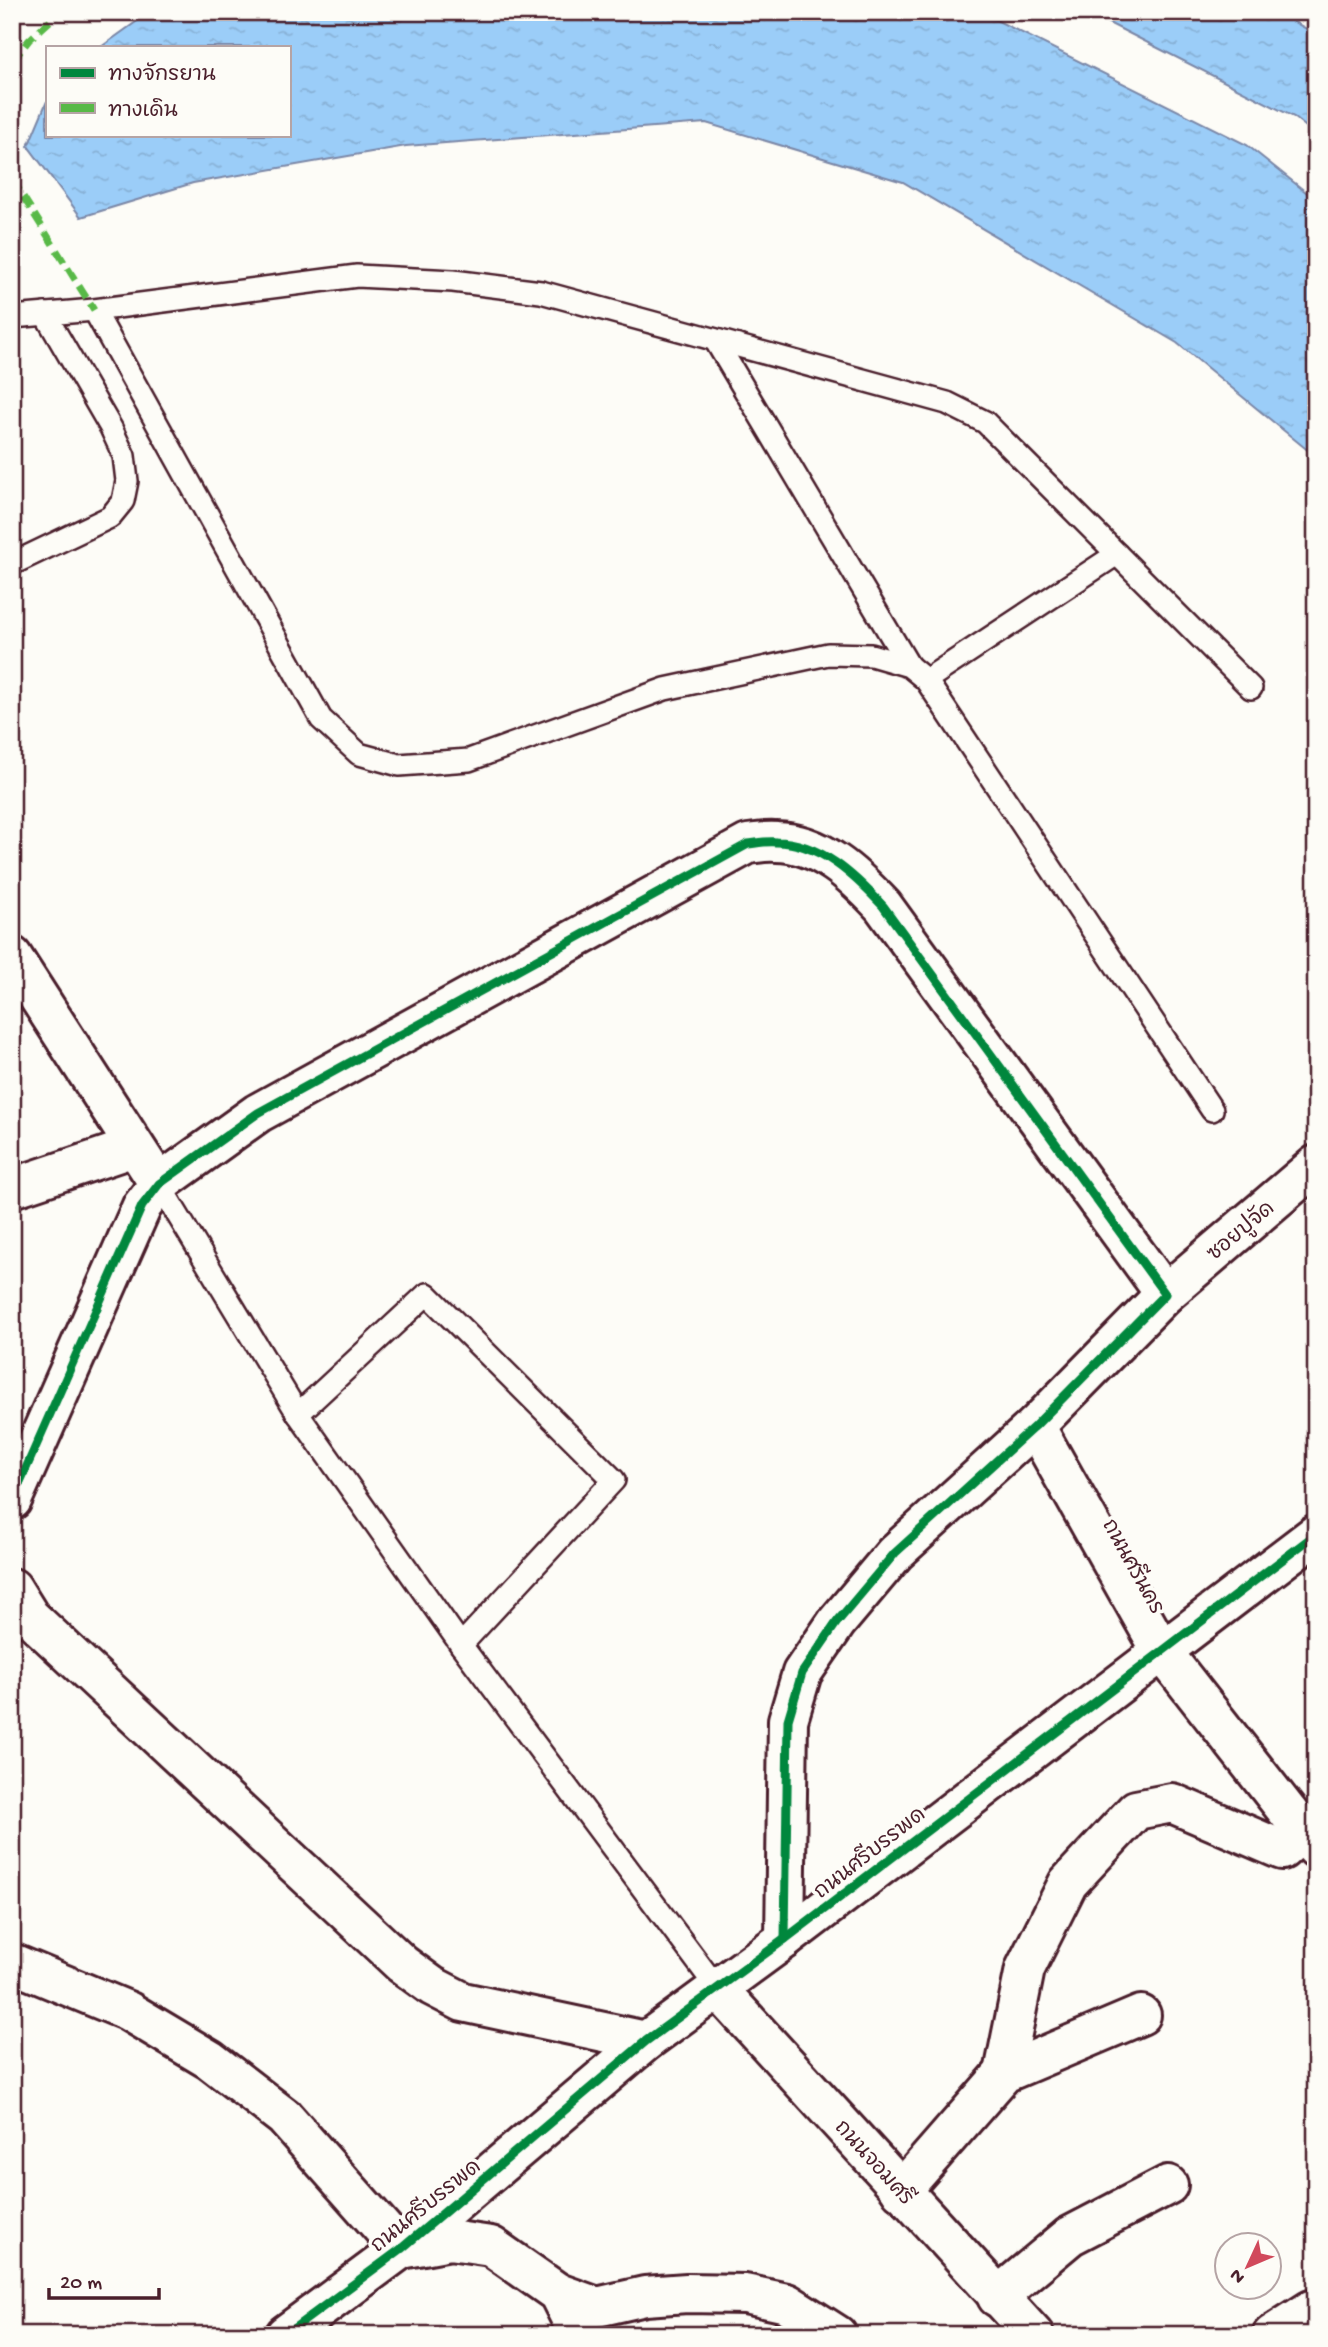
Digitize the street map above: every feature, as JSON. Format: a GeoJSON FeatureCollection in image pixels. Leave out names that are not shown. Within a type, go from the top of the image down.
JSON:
{"type":"FeatureCollection","features":[{"type":"Feature","properties":{"kind":"street"},"geometry":{"type":"LineString","coordinates":[[12,1500],[142,1206],[159,1184],[258,1113],[748,844],[778,841],[806,847],[835,862],[860,881],[883,906],[1165,1294]]}},
{"type":"Feature","properties":{"kind":"street"},"geometry":{"type":"LineString","coordinates":[[12,956],[159,1184]]}},
{"type":"Feature","properties":{"kind":"street"},"geometry":{"type":"LineString","coordinates":[[12,1188],[134,1147]]}},
{"type":"Feature","properties":{"kind":"street","name":"ซอยปูจัด"},"geometry":{"type":"LineString","coordinates":[[785,1939],[788,1720],[802,1673],[837,1622],[895,1553],[1035,1426],[1165,1294],[1316,1165]]}},
{"type":"Feature","properties":{"kind":"street","name":"ถนนศรีนคร"},"geometry":{"type":"LineString","coordinates":[[1035,1426],[1161,1650],[1310,1839]]}},
{"type":"Feature","properties":{"kind":"street","name":"ถนนศรีบรรพด"},"geometry":{"type":"LineString","coordinates":[[285,2335],[401,2249],[646,2041],[785,1939],[1316,1534]]}},
{"type":"Feature","properties":{"kind":"street"},"geometry":{"type":"LineString","coordinates":[[12,1588],[30,1617],[402,1964],[432,1986],[463,2002],[646,2041]]}},
{"type":"Feature","properties":{"kind":"street"},"geometry":{"type":"LineString","coordinates":[[1004,2073],[1025,1969],[1068,1883],[1136,1810],[1172,1803],[1282,1850],[1310,1839]]}},
{"type":"Feature","properties":{"kind":"street"},"geometry":{"type":"LineString","coordinates":[[12,1964],[128,2011],[210,2060],[284,2117],[401,2249],[450,2240],[491,2246],[558,2293],[597,2307],[645,2296],[687,2293],[745,2294],[787,2303],[837,2335]]}},
{"type":"Feature","properties":{"kind":"street","name":"ถนนจอมศรี"},"geometry":{"type":"LineString","coordinates":[[717,1988],[901,2191],[1008,2320]]}},
{"type":"Feature","properties":{"kind":"street"},"geometry":{"type":"LineString","coordinates":[[901,2191],[1004,2073],[1141,2015]]}},
{"type":"Feature","properties":{"kind":"street"},"geometry":{"type":"LineString","coordinates":[[1008,2320],[1070,2236],[1168,2185]]}},
{"type":"Feature","properties":{"kind":"street"},"geometry":{"type":"LineString","coordinates":[[558,2293],[579,2335]]}},
{"type":"Feature","properties":{"kind":"street"},"geometry":{"type":"LineString","coordinates":[[1272,2335],[1311,2310]]}},
{"type":"Feature","properties":{"kind":"lane"},"geometry":{"type":"LineString","coordinates":[[12,317],[94,310],[357,276],[453,281],[541,292],[947,403],[985,422],[1251,688]]}},
{"type":"Feature","properties":{"kind":"lane"},"geometry":{"type":"LineString","coordinates":[[94,310],[321,719],[359,754],[399,765],[469,760],[666,689],[828,654],[871,655],[917,673]]}},
{"type":"Feature","properties":{"kind":"lane"},"geometry":{"type":"LineString","coordinates":[[12,565],[110,517],[123,501],[127,481],[124,456],[111,428],[45,314]]}},
{"type":"Feature","properties":{"kind":"lane"},"geometry":{"type":"LineString","coordinates":[[715,340],[917,673],[1212,1110]]}},
{"type":"Feature","properties":{"kind":"lane"},"geometry":{"type":"LineString","coordinates":[[917,673],[1117,554]]}},
{"type":"Feature","properties":{"kind":"lane"},"geometry":{"type":"LineString","coordinates":[[159,1184],[298,1414],[461,1645],[717,1988]]}},
{"type":"Feature","properties":{"kind":"lane"},"geometry":{"type":"LineString","coordinates":[[298,1414],[427,1294],[614,1480],[461,1645]]}},
{"type":"Feature","properties":{"kind":"water"},"geometry":{"type":"Polygon","coordinates":[[[150,12],[963,12],[990,17],[1247,145],[1316,200],[1316,457],[1177,343],[903,182],[706,123],[406,146],[193,183],[81,217],[28,146],[46,103],[46,136],[290,136],[290,46],[102,46],[150,12]]]}},
{"type":"Feature","properties":{"kind":"water"},"geometry":{"type":"Polygon","coordinates":[[[1087,12],[1276,12],[1316,34],[1316,135],[1294,117],[1087,12]]]}},
{"type":"Feature","properties":{"kind":"marked path"},"geometry":{"type":"LineString","coordinates":[[12,62],[29,40],[60,12]]}},
{"type":"Feature","properties":{"kind":"marked path"},"geometry":{"type":"LineString","coordinates":[[12,179],[94,310]]}},
{"type":"Feature","properties":{"kind":"cycle path"},"geometry":{"type":"LineString","coordinates":[[12,1500],[142,1206],[159,1184],[258,1113],[748,844],[792,844],[822,854],[861,883],[883,906],[1165,1294],[1035,1426],[895,1553],[837,1622],[802,1673],[788,1720],[785,1939]]}},
{"type":"Feature","properties":{"kind":"cycle path"},"geometry":{"type":"LineString","coordinates":[[285,2335],[401,2249],[646,2041],[785,1939],[1316,1534]]}}]}
